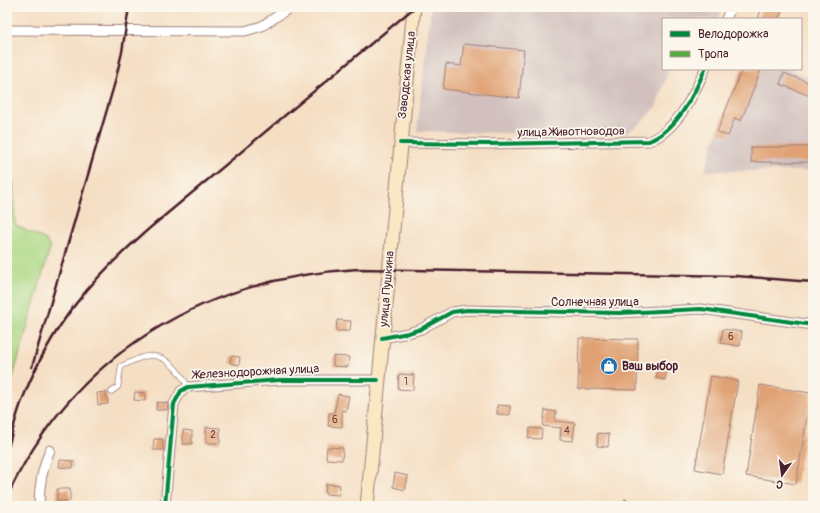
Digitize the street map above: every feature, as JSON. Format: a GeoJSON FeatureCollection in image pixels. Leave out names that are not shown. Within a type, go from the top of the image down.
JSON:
{"type":"FeatureCollection","features":[{"type":"Feature","properties":{"kind":"main road","name":"Заводская улица"},"geometry":{"type":"LineString","coordinates":[[400,143],[414,7]]}},
{"type":"Feature","properties":{"kind":"main road","name":"улица Пушкина"},"geometry":{"type":"LineString","coordinates":[[367,506],[400,143]]}},
{"type":"Feature","properties":{"kind":"street"},"geometry":{"type":"LineString","coordinates":[[7,30],[245,31],[262,26],[291,7]]}},
{"type":"Feature","properties":{"kind":"street"},"geometry":{"type":"LineString","coordinates":[[726,18],[731,7]]}},
{"type":"Feature","properties":{"kind":"street","name":"улица Животноводов"},"geometry":{"type":"LineString","coordinates":[[400,143],[488,144],[649,141],[660,135],[682,113],[699,84],[705,70]]}},
{"type":"Feature","properties":{"kind":"street","name":"Солнечная улица"},"geometry":{"type":"LineString","coordinates":[[382,338],[421,329],[452,312],[468,310],[619,313],[701,309],[813,325]]}},
{"type":"Feature","properties":{"kind":"street","name":"Железнодорожная улица"},"geometry":{"type":"LineString","coordinates":[[165,506],[174,404],[181,391],[188,388],[280,380],[378,380]]}},
{"type":"Feature","properties":{"kind":"street"},"geometry":{"type":"LineString","coordinates":[[39,506],[40,488],[45,461],[50,450]]}},
{"type":"Feature","properties":{"kind":"lane"},"geometry":{"type":"LineString","coordinates":[[111,392],[118,387],[121,366],[149,356],[159,358],[178,370],[188,388]]}},
{"type":"Feature","properties":{"kind":"shaded area"},"geometry":{"type":"Polygon","coordinates":[[[431,7],[723,7],[718,18],[662,18],[662,70],[668,71],[656,107],[641,123],[626,133],[538,134],[417,131],[431,7]]]}},
{"type":"Feature","properties":{"kind":"shaded area"},"geometry":{"type":"Polygon","coordinates":[[[742,70],[790,70],[813,79],[813,171],[705,171],[717,132],[742,70]]]}},
{"type":"Feature","properties":{"kind":"green space"},"geometry":{"type":"Polygon","coordinates":[[[7,170],[13,181],[15,225],[46,240],[50,248],[7,398],[7,170]]]}},
{"type":"Feature","properties":{"kind":"building"},"geometry":{"type":"Polygon","coordinates":[[[762,7],[783,7],[779,18],[758,18],[762,7]]]}},
{"type":"Feature","properties":{"kind":"building"},"geometry":{"type":"Polygon","coordinates":[[[464,44],[524,50],[519,98],[443,89],[446,64],[461,66],[464,44]]]}},
{"type":"Feature","properties":{"kind":"building"},"geometry":{"type":"Polygon","coordinates":[[[742,70],[761,70],[741,121],[735,118],[728,136],[717,132],[742,70]]]}},
{"type":"Feature","properties":{"kind":"building"},"geometry":{"type":"Polygon","coordinates":[[[784,73],[813,84],[810,96],[780,84],[784,73]]]}},
{"type":"Feature","properties":{"kind":"building"},"geometry":{"type":"Polygon","coordinates":[[[751,147],[812,147],[812,162],[751,162],[751,147]]]}},
{"type":"Feature","properties":{"kind":"building"},"geometry":{"type":"Polygon","coordinates":[[[337,320],[351,321],[350,331],[336,331],[337,320]]]}},
{"type":"Feature","properties":{"kind":"building"},"geometry":{"type":"Polygon","coordinates":[[[723,329],[742,332],[740,346],[721,343],[723,329]]]}},
{"type":"Feature","properties":{"kind":"building"},"geometry":{"type":"Polygon","coordinates":[[[579,338],[638,339],[637,390],[578,389],[579,338]]]}},
{"type":"Feature","properties":{"kind":"building"},"geometry":{"type":"Polygon","coordinates":[[[231,356],[240,357],[239,365],[230,363],[231,356]]]}},
{"type":"Feature","properties":{"kind":"building"},"geometry":{"type":"Polygon","coordinates":[[[333,356],[349,357],[348,367],[333,366],[333,356]]]}},
{"type":"Feature","properties":{"kind":"building"},"geometry":{"type":"Polygon","coordinates":[[[658,368],[667,370],[665,380],[656,378],[658,368]]]}},
{"type":"Feature","properties":{"kind":"building"},"geometry":{"type":"Polygon","coordinates":[[[399,374],[414,375],[413,390],[398,389],[399,374]]]}},
{"type":"Feature","properties":{"kind":"building"},"geometry":{"type":"Polygon","coordinates":[[[711,376],[738,381],[722,474],[695,469],[711,376]]]}},
{"type":"Feature","properties":{"kind":"building"},"geometry":{"type":"Polygon","coordinates":[[[760,385],[811,393],[796,484],[746,476],[760,385]]]}},
{"type":"Feature","properties":{"kind":"building"},"geometry":{"type":"Polygon","coordinates":[[[106,392],[108,404],[98,405],[97,393],[106,392]]]}},
{"type":"Feature","properties":{"kind":"building"},"geometry":{"type":"Polygon","coordinates":[[[135,392],[145,393],[145,401],[134,400],[135,392]]]}},
{"type":"Feature","properties":{"kind":"building"},"geometry":{"type":"Polygon","coordinates":[[[338,394],[349,396],[346,411],[342,410],[342,427],[328,426],[329,413],[334,413],[338,394]]]}},
{"type":"Feature","properties":{"kind":"building"},"geometry":{"type":"Polygon","coordinates":[[[157,402],[168,403],[167,410],[156,410],[157,402]]]}},
{"type":"Feature","properties":{"kind":"building"},"geometry":{"type":"Polygon","coordinates":[[[497,405],[510,406],[510,415],[497,414],[497,405]]]}},
{"type":"Feature","properties":{"kind":"building"},"geometry":{"type":"Polygon","coordinates":[[[545,410],[556,412],[555,421],[575,423],[573,441],[560,440],[561,428],[543,426],[545,410]]]}},
{"type":"Feature","properties":{"kind":"building"},"geometry":{"type":"Polygon","coordinates":[[[206,427],[220,428],[220,443],[206,443],[206,427]]]}},
{"type":"Feature","properties":{"kind":"building"},"geometry":{"type":"Polygon","coordinates":[[[530,428],[542,429],[541,439],[528,438],[530,428]]]}},
{"type":"Feature","properties":{"kind":"building"},"geometry":{"type":"Polygon","coordinates":[[[183,430],[192,431],[192,444],[183,444],[183,430]]]}},
{"type":"Feature","properties":{"kind":"building"},"geometry":{"type":"Polygon","coordinates":[[[598,433],[609,434],[608,447],[597,446],[598,433]]]}},
{"type":"Feature","properties":{"kind":"building"},"geometry":{"type":"Polygon","coordinates":[[[154,439],[163,439],[163,450],[153,450],[154,439]]]}},
{"type":"Feature","properties":{"kind":"building"},"geometry":{"type":"Polygon","coordinates":[[[327,447],[343,448],[342,460],[326,459],[327,447]]]}},
{"type":"Feature","properties":{"kind":"building"},"geometry":{"type":"Polygon","coordinates":[[[60,460],[73,461],[73,468],[59,467],[60,460]]]}},
{"type":"Feature","properties":{"kind":"building"},"geometry":{"type":"Polygon","coordinates":[[[395,473],[408,476],[405,490],[393,487],[395,473]]]}},
{"type":"Feature","properties":{"kind":"building"},"geometry":{"type":"Polygon","coordinates":[[[326,484],[340,485],[339,495],[325,494],[326,484]]]}},
{"type":"Feature","properties":{"kind":"building"},"geometry":{"type":"Polygon","coordinates":[[[57,489],[70,489],[70,501],[57,501],[57,489]]]}},
{"type":"Feature","properties":{"kind":"railway"},"geometry":{"type":"LineString","coordinates":[[32,367],[115,82],[122,52],[129,7]]}},
{"type":"Feature","properties":{"kind":"railway"},"geometry":{"type":"LineString","coordinates":[[7,451],[16,418],[34,371],[61,325],[92,284],[151,227],[415,7]]}},
{"type":"Feature","properties":{"kind":"railway"},"geometry":{"type":"LineString","coordinates":[[7,497],[35,447],[68,402],[106,364],[150,333],[197,307],[247,288],[301,276],[358,269],[736,276],[813,282]]}},
{"type":"Feature","properties":{"kind":"marked path"},"geometry":{"type":"LineString","coordinates":[[625,499],[628,506]]}},
{"type":"Feature","properties":{"kind":"cycle path"},"geometry":{"type":"LineString","coordinates":[[400,143],[488,144],[649,141],[659,136],[676,120],[696,90],[705,70]]}},
{"type":"Feature","properties":{"kind":"cycle path"},"geometry":{"type":"LineString","coordinates":[[382,338],[421,329],[452,312],[467,310],[619,313],[701,309],[813,325]]}},
{"type":"Feature","properties":{"kind":"cycle path"},"geometry":{"type":"LineString","coordinates":[[165,506],[174,404],[181,391],[188,387],[280,380],[378,380]]}},
{"type":"Feature","properties":{"kind":"place","name":"Ваш выбор"},"geometry":{"type":"Point","coordinates":[609,366]}}]}
